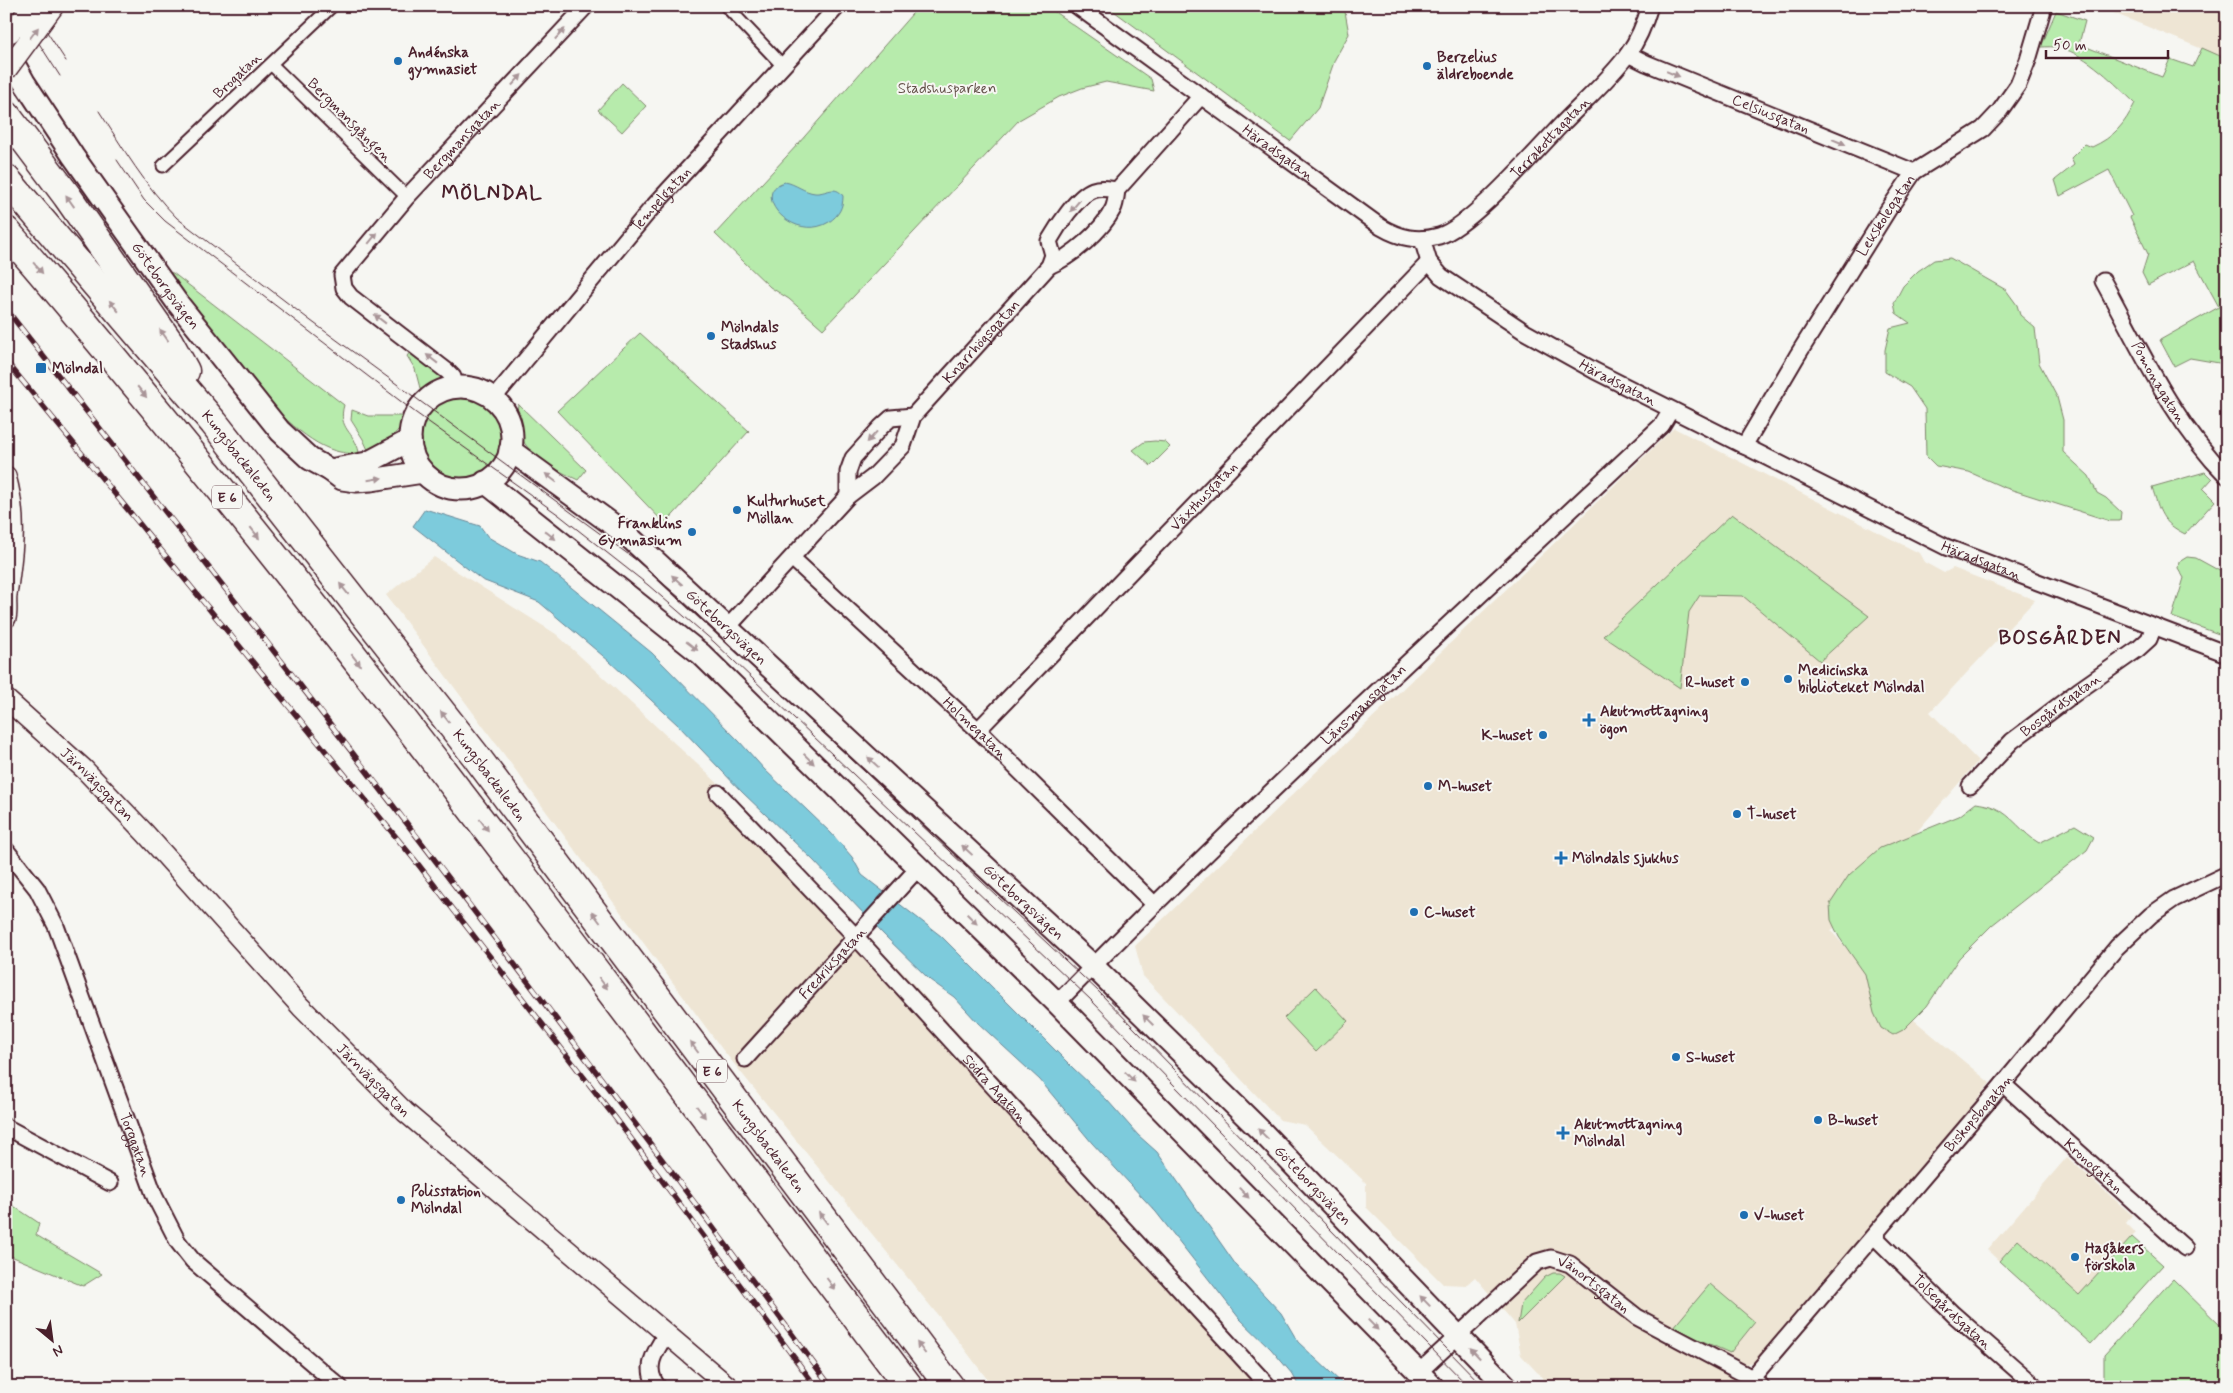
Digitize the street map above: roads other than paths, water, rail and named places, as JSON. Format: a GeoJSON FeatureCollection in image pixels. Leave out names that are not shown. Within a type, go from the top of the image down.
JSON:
{"type":"FeatureCollection","features":[{"type":"Feature","properties":{"kind":"highway"},"geometry":{"type":"LineString","coordinates":[[6,115],[169,342],[214,423]]}},
{"type":"Feature","properties":{"kind":"highway","name":"Kungsbackaleden"},"geometry":{"type":"LineString","coordinates":[[6,179],[214,423],[475,755],[950,1387]]}},
{"type":"Feature","properties":{"kind":"highway","name":"E 6"},"geometry":{"type":"LineString","coordinates":[[6,231],[185,444],[442,769],[909,1387]]}},
{"type":"Feature","properties":{"kind":"main road","name":"Göteborgsvägen"},"geometry":{"type":"LineString","coordinates":[[6,50],[24,82],[176,301],[254,401],[293,445],[310,459],[342,479],[356,481],[423,472]]}},
{"type":"Feature","properties":{"kind":"main road","name":"Göteborgsvägen"},"geometry":{"type":"LineString","coordinates":[[6,62],[24,82]]}},
{"type":"Feature","properties":{"kind":"main road"},"geometry":{"type":"LineString","coordinates":[[455,387],[475,389],[493,399],[508,418],[512,434],[510,450],[502,468],[485,482],[469,488],[452,488],[436,482],[423,472],[414,457],[410,440],[414,417],[423,404],[438,392],[455,387]]}},
{"type":"Feature","properties":{"kind":"main road"},"geometry":{"type":"LineString","coordinates":[[330,470],[372,460],[410,440]]}},
{"type":"Feature","properties":{"kind":"main road","name":"Göteborgsvägen"},"geometry":{"type":"LineString","coordinates":[[510,450],[627,535],[1093,966],[1261,1131],[1508,1387]]}},
{"type":"Feature","properties":{"kind":"main road"},"geometry":{"type":"LineString","coordinates":[[485,482],[701,654],[1058,1003],[1426,1380]]}},
{"type":"Feature","properties":{"kind":"street"},"geometry":{"type":"LineString","coordinates":[[6,38],[32,6]]}},
{"type":"Feature","properties":{"kind":"street"},"geometry":{"type":"LineString","coordinates":[[6,70],[54,6]]}},
{"type":"Feature","properties":{"kind":"street","name":"Brogatan"},"geometry":{"type":"LineString","coordinates":[[163,166],[332,6]]}},
{"type":"Feature","properties":{"kind":"street","name":"Bergmansgatan"},"geometry":{"type":"LineString","coordinates":[[455,387],[453,377],[447,371],[351,297],[344,288],[342,275],[407,197],[586,6]]}},
{"type":"Feature","properties":{"kind":"street"},"geometry":{"type":"LineString","coordinates":[[726,6],[783,66]]}},
{"type":"Feature","properties":{"kind":"street","name":"Tempelgatan"},"geometry":{"type":"LineString","coordinates":[[493,399],[650,210],[838,6]]}},
{"type":"Feature","properties":{"kind":"street","name":"Häradsgatan"},"geometry":{"type":"LineString","coordinates":[[1077,6],[1381,227],[1397,236],[1408,239],[1422,239],[1429,262],[1441,276],[1525,332],[1671,410],[1946,547],[2227,654]]}},
{"type":"Feature","properties":{"kind":"street","name":"Terrakottagatan"},"geometry":{"type":"LineString","coordinates":[[1422,239],[1440,236],[1474,213],[1613,72],[1628,54],[1646,21],[1650,6]]}},
{"type":"Feature","properties":{"kind":"street","name":"Lekskolegatan"},"geometry":{"type":"LineString","coordinates":[[1744,446],[1878,226],[1914,172],[1983,128],[1999,112],[2018,85],[2028,60],[2044,6]]}},
{"type":"Feature","properties":{"kind":"street","name":"Celsiusgatan"},"geometry":{"type":"LineString","coordinates":[[1628,54],[1914,172]]}},
{"type":"Feature","properties":{"kind":"street","name":"Bergmansgången"},"geometry":{"type":"LineString","coordinates":[[271,64],[407,197]]}},
{"type":"Feature","properties":{"kind":"street","name":"Knarrhögsgatan"},"geometry":{"type":"LineString","coordinates":[[728,627],[848,496],[873,477],[903,446],[913,416],[1049,266],[1062,261],[1075,251],[1105,221],[1114,208],[1117,190],[1200,96]]}},
{"type":"Feature","properties":{"kind":"street"},"geometry":{"type":"LineString","coordinates":[[1049,266],[1053,255],[1049,241],[1079,200],[1091,190],[1100,188],[1117,190]]}},
{"type":"Feature","properties":{"kind":"street","name":"Växthusgatan"},"geometry":{"type":"LineString","coordinates":[[978,730],[1429,262]]}},
{"type":"Feature","properties":{"kind":"street","name":"Pomonagatan"},"geometry":{"type":"LineString","coordinates":[[2103,281],[2164,393],[2206,454],[2227,476]]}},
{"type":"Feature","properties":{"kind":"street","name":"Länsmansgatan"},"geometry":{"type":"LineString","coordinates":[[1058,1003],[1154,904],[1284,777],[1662,425],[1671,410]]}},
{"type":"Feature","properties":{"kind":"street"},"geometry":{"type":"LineString","coordinates":[[848,496],[848,472],[853,458],[891,418],[913,416]]}},
{"type":"Feature","properties":{"kind":"street"},"geometry":{"type":"LineString","coordinates":[[6,476],[14,517],[14,547],[6,602],[6,618]]}},
{"type":"Feature","properties":{"kind":"street","name":"Holmegatan"},"geometry":{"type":"LineString","coordinates":[[792,558],[978,730],[1154,904]]}},
{"type":"Feature","properties":{"kind":"street","name":"Bosgårdsgatan"},"geometry":{"type":"LineString","coordinates":[[1970,786],[2020,735],[2138,649],[2149,639],[2154,626]]}},
{"type":"Feature","properties":{"kind":"street","name":"Järnvägsgatan"},"geometry":{"type":"LineString","coordinates":[[6,699],[91,776],[300,1007],[405,1112],[667,1333],[728,1387]]}},
{"type":"Feature","properties":{"kind":"street","name":"Järnvägsgatan"},"geometry":{"type":"LineString","coordinates":[[6,717],[50,740]]}},
{"type":"Feature","properties":{"kind":"street","name":"Södra Ågatan"},"geometry":{"type":"LineString","coordinates":[[718,793],[860,933],[1269,1387]]}},
{"type":"Feature","properties":{"kind":"street","name":"Torggatan"},"geometry":{"type":"LineString","coordinates":[[6,850],[37,889],[56,926],[156,1197],[178,1242],[193,1261],[340,1387]]}},
{"type":"Feature","properties":{"kind":"street","name":"Fredriksgatan"},"geometry":{"type":"LineString","coordinates":[[745,1059],[919,867]]}},
{"type":"Feature","properties":{"kind":"street","name":"Biskopsbogatan"},"geometry":{"type":"LineString","coordinates":[[1757,1382],[1874,1236],[2117,947],[2151,915],[2174,899],[2227,874]]}},
{"type":"Feature","properties":{"kind":"street","name":"Kronogatan"},"geometry":{"type":"LineString","coordinates":[[2003,1084],[2185,1248]]}},
{"type":"Feature","properties":{"kind":"street"},"geometry":{"type":"LineString","coordinates":[[6,1127],[110,1183]]}},
{"type":"Feature","properties":{"kind":"street","name":"Tolsegårdsgatan"},"geometry":{"type":"LineString","coordinates":[[1874,1236],[1953,1314],[2034,1384]]}},
{"type":"Feature","properties":{"kind":"street","name":"Vänortsgatan"},"geometry":{"type":"LineString","coordinates":[[1426,1380],[1459,1335],[1537,1262],[1551,1258],[1570,1264],[1637,1318],[1757,1382]]}},
{"type":"Feature","properties":{"kind":"street"},"geometry":{"type":"LineString","coordinates":[[658,1387],[653,1379],[650,1364],[654,1352],[667,1333]]}},
{"type":"Feature","properties":{"kind":"water"},"geometry":{"type":"Polygon","coordinates":[[[785,182],[815,193],[830,190],[840,192],[843,196],[840,211],[829,222],[815,227],[802,226],[790,222],[773,205],[771,196],[775,187],[785,182]]]}},
{"type":"Feature","properties":{"kind":"water"},"geometry":{"type":"Polygon","coordinates":[[[425,509],[480,526],[488,537],[517,554],[540,562],[652,653],[764,769],[831,833],[852,857],[862,875],[941,936],[1157,1152],[1236,1265],[1281,1313],[1298,1342],[1346,1387],[1299,1387],[1293,1375],[1271,1349],[1239,1318],[1156,1212],[1092,1143],[1040,1080],[978,1023],[954,997],[930,980],[883,934],[813,860],[742,792],[678,725],[609,661],[539,602],[482,580],[413,526],[425,509]]]}},
{"type":"Feature","properties":{"kind":"tram line"},"geometry":{"type":"LineString","coordinates":[[15,6],[60,76]]}},
{"type":"Feature","properties":{"kind":"tram line"},"geometry":{"type":"LineString","coordinates":[[30,6],[66,61]]}},
{"type":"Feature","properties":{"kind":"tram line"},"geometry":{"type":"LineString","coordinates":[[99,111],[145,180],[177,218],[311,321],[636,560],[681,599],[1098,991],[1484,1387]]}},
{"type":"Feature","properties":{"kind":"tram line"},"geometry":{"type":"LineString","coordinates":[[117,160],[144,200],[165,221],[416,413],[559,515],[648,585],[714,642],[1091,1000],[1469,1387]]}},
{"type":"Feature","properties":{"kind":"railway"},"geometry":{"type":"LineString","coordinates":[[6,309],[423,844],[628,1114],[831,1387]]}},
{"type":"Feature","properties":{"kind":"railway"},"geometry":{"type":"LineString","coordinates":[[6,361],[414,859],[617,1120],[816,1387]]}},
{"type":"Feature","properties":{"kind":"place","name":"Andénska gymnasiet"},"geometry":{"type":"Point","coordinates":[398,61]}},
{"type":"Feature","properties":{"kind":"place","name":"Berzelius äldreboende"},"geometry":{"type":"Point","coordinates":[1427,66]}},
{"type":"Feature","properties":{"kind":"place","name":"Mölndals Stadshus"},"geometry":{"type":"Point","coordinates":[711,336]}},
{"type":"Feature","properties":{"kind":"place","name":"Mölndal"},"geometry":{"type":"Point","coordinates":[41,368]}},
{"type":"Feature","properties":{"kind":"place","name":"Kulturhuset Möllan"},"geometry":{"type":"Point","coordinates":[737,510]}},
{"type":"Feature","properties":{"kind":"place","name":"Franklins Gymnasium"},"geometry":{"type":"Point","coordinates":[692,532]}},
{"type":"Feature","properties":{"kind":"place","name":"Medicinska biblioteket Mölndal"},"geometry":{"type":"Point","coordinates":[1788,679]}},
{"type":"Feature","properties":{"kind":"place","name":"R-huset"},"geometry":{"type":"Point","coordinates":[1745,682]}},
{"type":"Feature","properties":{"kind":"place","name":"Akutmottagning ögon"},"geometry":{"type":"Point","coordinates":[1589,720]}},
{"type":"Feature","properties":{"kind":"place","name":"K-huset"},"geometry":{"type":"Point","coordinates":[1543,735]}},
{"type":"Feature","properties":{"kind":"place","name":"M-huset"},"geometry":{"type":"Point","coordinates":[1428,786]}},
{"type":"Feature","properties":{"kind":"place","name":"T-huset"},"geometry":{"type":"Point","coordinates":[1737,814]}},
{"type":"Feature","properties":{"kind":"place","name":"Mölndals sjukhus"},"geometry":{"type":"Point","coordinates":[1561,858]}},
{"type":"Feature","properties":{"kind":"place","name":"C-huset"},"geometry":{"type":"Point","coordinates":[1414,912]}},
{"type":"Feature","properties":{"kind":"place","name":"S-huset"},"geometry":{"type":"Point","coordinates":[1676,1057]}},
{"type":"Feature","properties":{"kind":"place","name":"B-huset"},"geometry":{"type":"Point","coordinates":[1818,1120]}},
{"type":"Feature","properties":{"kind":"place","name":"Akutmottagning Mölndal"},"geometry":{"type":"Point","coordinates":[1563,1133]}},
{"type":"Feature","properties":{"kind":"place","name":"Polisstation Mölndal"},"geometry":{"type":"Point","coordinates":[401,1200]}},
{"type":"Feature","properties":{"kind":"place","name":"V-huset"},"geometry":{"type":"Point","coordinates":[1744,1215]}},
{"type":"Feature","properties":{"kind":"place","name":"Hagåkers förskola"},"geometry":{"type":"Point","coordinates":[2075,1257]}},
{"type":"Feature","properties":{"kind":"district","name":"MÖLNDAL"},"geometry":{"type":"Point","coordinates":[492,192]}},
{"type":"Feature","properties":{"kind":"district","name":"BOSGÅRDEN"},"geometry":{"type":"Point","coordinates":[2060,637]}},
{"type":"Feature","properties":{"kind":"park label","name":"Stadshusparken"},"geometry":{"type":"Point","coordinates":[947,88]}}]}
